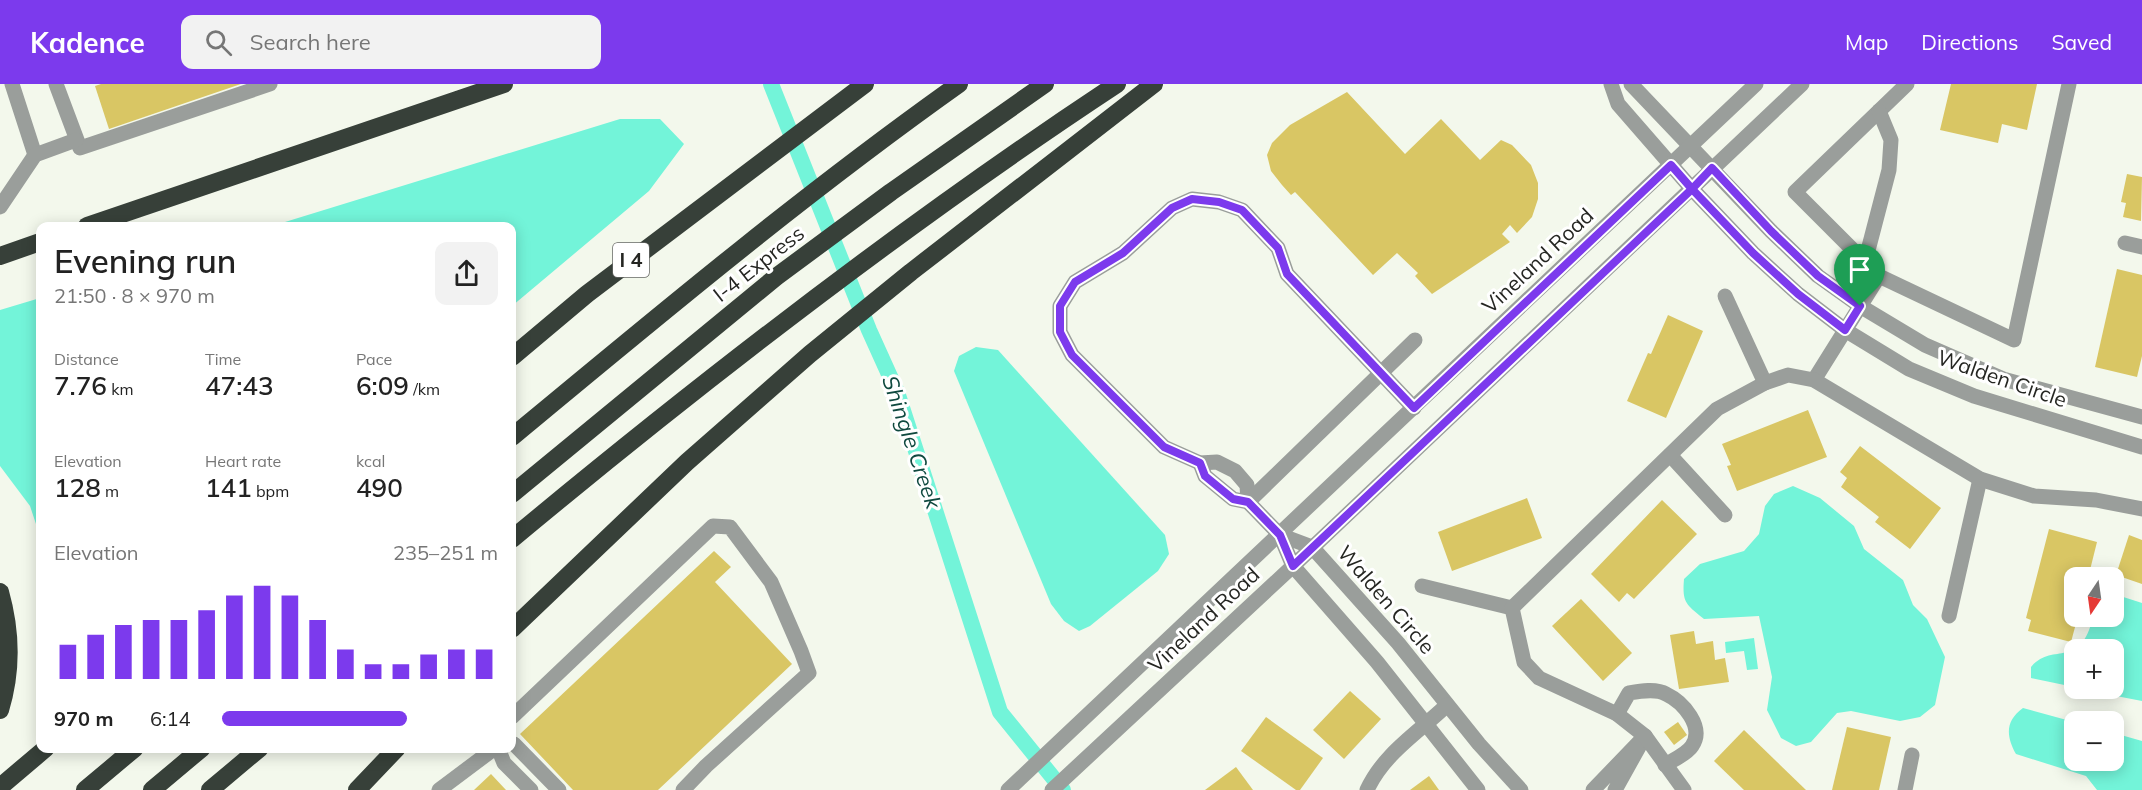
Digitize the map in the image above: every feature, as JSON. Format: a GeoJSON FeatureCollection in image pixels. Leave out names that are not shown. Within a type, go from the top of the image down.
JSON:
{"type":"FeatureCollection","features":[{"type":"Feature","properties":{"kind":"highway"},"geometry":{"type":"LineString","coordinates":[[99,222],[504,84]]}},
{"type":"Feature","properties":{"kind":"highway","name":"I 4"},"geometry":{"type":"LineString","coordinates":[[516,354],[586,294],[865,84]]}},
{"type":"Feature","properties":{"kind":"highway","name":"I-4 Express"},"geometry":{"type":"LineString","coordinates":[[516,434],[758,234],[873,145],[959,84]]}},
{"type":"Feature","properties":{"kind":"highway","name":"I-4 Express"},"geometry":{"type":"LineString","coordinates":[[516,491],[776,277],[891,192],[1045,84]]}},
{"type":"Feature","properties":{"kind":"highway"},"geometry":{"type":"LineString","coordinates":[[516,536],[608,459],[805,304],[1041,134],[1117,84]]}},
{"type":"Feature","properties":{"kind":"highway"},"geometry":{"type":"LineString","coordinates":[[516,625],[687,462],[810,354],[911,272],[1154,84]]}},
{"type":"Feature","properties":{"kind":"highway"},"geometry":{"type":"LineString","coordinates":[[0,256],[36,243]]}},
{"type":"Feature","properties":{"kind":"highway"},"geometry":{"type":"LineString","coordinates":[[0,592],[9,645],[7,674],[0,710]]}},
{"type":"Feature","properties":{"kind":"highway"},"geometry":{"type":"LineString","coordinates":[[0,787],[40,753]]}},
{"type":"Feature","properties":{"kind":"highway"},"geometry":{"type":"LineString","coordinates":[[85,790],[129,753]]}},
{"type":"Feature","properties":{"kind":"highway"},"geometry":{"type":"LineString","coordinates":[[152,790],[196,753]]}},
{"type":"Feature","properties":{"kind":"highway"},"geometry":{"type":"LineString","coordinates":[[210,790],[254,753]]}},
{"type":"Feature","properties":{"kind":"highway"},"geometry":{"type":"LineString","coordinates":[[357,790],[392,753]]}},
{"type":"Feature","properties":{"kind":"street"},"geometry":{"type":"LineString","coordinates":[[12,84],[35,155]]}},
{"type":"Feature","properties":{"kind":"street"},"geometry":{"type":"LineString","coordinates":[[56,84],[80,148],[270,84]]}},
{"type":"Feature","properties":{"kind":"street","name":"Walden Circle"},"geometry":{"type":"LineString","coordinates":[[1611,84],[1618,104],[1692,189],[1753,253],[1798,294],[1845,330],[1910,369],[1974,396],[2142,447]]}},
{"type":"Feature","properties":{"kind":"street","name":"Walden Circle"},"geometry":{"type":"LineString","coordinates":[[1631,84],[1771,231],[1818,276],[1860,306],[1925,345],[2003,379],[2142,417]]}},
{"type":"Feature","properties":{"kind":"street","name":"Vineland Road"},"geometry":{"type":"LineString","coordinates":[[1008,790],[1756,84]]}},
{"type":"Feature","properties":{"kind":"street","name":"Vineland Road"},"geometry":{"type":"LineString","coordinates":[[1052,790],[1293,566],[1802,84]]}},
{"type":"Feature","properties":{"kind":"street"},"geometry":{"type":"LineString","coordinates":[[1907,84],[1795,192],[1879,276],[2014,340],[2069,84]]}},
{"type":"Feature","properties":{"kind":"street"},"geometry":{"type":"LineString","coordinates":[[1865,262],[1889,170],[1890,140],[1879,111]]}},
{"type":"Feature","properties":{"kind":"street"},"geometry":{"type":"LineString","coordinates":[[0,207],[35,155],[76,140]]}},
{"type":"Feature","properties":{"kind":"street"},"geometry":{"type":"LineString","coordinates":[[1248,502],[1247,485],[1235,471],[1217,462],[1200,463],[1164,447],[1072,355],[1060,332],[1060,306],[1075,282],[1123,253],[1172,208],[1192,199],[1219,202],[1242,210],[1278,248],[1287,274],[1414,408]]}},
{"type":"Feature","properties":{"kind":"street"},"geometry":{"type":"LineString","coordinates":[[2125,243],[2142,247]]}},
{"type":"Feature","properties":{"kind":"street"},"geometry":{"type":"LineString","coordinates":[[1814,380],[1879,276]]}},
{"type":"Feature","properties":{"kind":"street"},"geometry":{"type":"LineString","coordinates":[[1725,296],[1765,383]]}},
{"type":"Feature","properties":{"kind":"street"},"geometry":{"type":"LineString","coordinates":[[1248,502],[1415,340]]}},
{"type":"Feature","properties":{"kind":"street"},"geometry":{"type":"LineString","coordinates":[[1512,608],[1717,409],[1765,383],[1788,375],[1814,380],[1980,479],[2034,496],[2096,500],[2142,509]]}},
{"type":"Feature","properties":{"kind":"street"},"geometry":{"type":"LineString","coordinates":[[1670,455],[1725,514]]}},
{"type":"Feature","properties":{"kind":"street"},"geometry":{"type":"LineString","coordinates":[[1200,463],[1205,476],[1233,499],[1248,502],[1280,535],[1293,566],[1377,662],[1478,790]]}},
{"type":"Feature","properties":{"kind":"street"},"geometry":{"type":"LineString","coordinates":[[1949,616],[1980,479]]}},
{"type":"Feature","properties":{"kind":"street"},"geometry":{"type":"LineString","coordinates":[[516,713],[712,526],[730,527],[771,582],[809,673],[706,766],[683,790]]}},
{"type":"Feature","properties":{"kind":"street","name":"Walden Circle"},"geometry":{"type":"LineString","coordinates":[[1280,535],[1312,547],[1398,643],[1447,705],[1521,790]]}},
{"type":"Feature","properties":{"kind":"street"},"geometry":{"type":"LineString","coordinates":[[1422,586],[1512,608]]}},
{"type":"Feature","properties":{"kind":"street"},"geometry":{"type":"LineString","coordinates":[[1512,608],[1524,662],[1539,678],[1617,714],[1645,736],[1684,790]]}},
{"type":"Feature","properties":{"kind":"street"},"geometry":{"type":"LineString","coordinates":[[1617,714],[1629,693],[1644,690],[1666,693],[1691,715],[1697,732],[1691,747],[1665,765]]}},
{"type":"Feature","properties":{"kind":"street"},"geometry":{"type":"LineString","coordinates":[[1367,790],[1373,777],[1395,750],[1427,725],[1447,705]]}},
{"type":"Feature","properties":{"kind":"street"},"geometry":{"type":"LineString","coordinates":[[1593,790],[1645,736]]}},
{"type":"Feature","properties":{"kind":"street"},"geometry":{"type":"LineString","coordinates":[[1615,790],[1645,736]]}},
{"type":"Feature","properties":{"kind":"street"},"geometry":{"type":"LineString","coordinates":[[516,746],[551,787]]}},
{"type":"Feature","properties":{"kind":"street"},"geometry":{"type":"LineString","coordinates":[[439,790],[489,753]]}},
{"type":"Feature","properties":{"kind":"street"},"geometry":{"type":"LineString","coordinates":[[499,753],[504,763],[531,790]]}},
{"type":"Feature","properties":{"kind":"street"},"geometry":{"type":"LineString","coordinates":[[1905,790],[1912,755]]}},
{"type":"Feature","properties":{"kind":"shaded area"},"geometry":{"type":"Polygon","coordinates":[[[620,119],[660,119],[684,144],[649,191],[516,303],[516,222],[285,222],[620,119]]]}},
{"type":"Feature","properties":{"kind":"shaded area"},"geometry":{"type":"Polygon","coordinates":[[[36,299],[36,524],[30,506],[0,466],[0,310],[36,299]]]}},
{"type":"Feature","properties":{"kind":"shaded area"},"geometry":{"type":"Polygon","coordinates":[[[976,347],[998,350],[1165,535],[1169,554],[1158,571],[1090,626],[1079,631],[1064,621],[1051,604],[954,371],[959,356],[976,347]]]}},
{"type":"Feature","properties":{"kind":"shaded area"},"geometry":{"type":"Polygon","coordinates":[[[1793,486],[1820,498],[1854,526],[1864,549],[1903,580],[1913,605],[1927,619],[1945,657],[1935,705],[1920,717],[1900,721],[1851,711],[1837,713],[1811,742],[1796,746],[1781,738],[1767,710],[1772,677],[1759,616],[1704,619],[1686,602],[1684,579],[1700,564],[1744,551],[1759,534],[1765,506],[1774,494],[1793,486]]]}},
{"type":"Feature","properties":{"kind":"shaded area"},"geometry":{"type":"Polygon","coordinates":[[[2124,597],[2142,603],[2142,701],[2124,698],[2124,639],[2084,639],[2090,627],[2124,627],[2124,597]]]}},
{"type":"Feature","properties":{"kind":"shaded area"},"geometry":{"type":"Polygon","coordinates":[[[1754,638],[1758,669],[1747,670],[1744,651],[1726,653],[1725,642],[1754,638]]]}},
{"type":"Feature","properties":{"kind":"shaded area"},"geometry":{"type":"Polygon","coordinates":[[[2064,653],[2064,685],[2031,678],[2031,667],[2048,656],[2064,653]]]}},
{"type":"Feature","properties":{"kind":"shaded area"},"geometry":{"type":"Polygon","coordinates":[[[2023,708],[2064,719],[2064,769],[2016,754],[2010,741],[2009,729],[2017,713],[2023,708]]]}},
{"type":"Feature","properties":{"kind":"shaded area"},"geometry":{"type":"Polygon","coordinates":[[[2124,736],[2142,741],[2142,790],[2097,790],[2086,776],[2070,771],[2124,771],[2124,736]]]}},
{"type":"Feature","properties":{"kind":"building"},"geometry":{"type":"Polygon","coordinates":[[[101,84],[241,84],[109,129],[95,86],[101,84]]]}},
{"type":"Feature","properties":{"kind":"building"},"geometry":{"type":"Polygon","coordinates":[[[1951,84],[2037,84],[2027,130],[2002,124],[1998,143],[1940,130],[1951,84]]]}},
{"type":"Feature","properties":{"kind":"building"},"geometry":{"type":"Polygon","coordinates":[[[1347,92],[1405,154],[1441,119],[1480,160],[1501,140],[1512,145],[1531,165],[1538,183],[1538,199],[1532,217],[1517,233],[1510,225],[1502,234],[1510,242],[1432,294],[1415,276],[1418,273],[1397,253],[1373,275],[1295,192],[1291,195],[1282,185],[1271,171],[1267,155],[1272,143],[1290,125],[1347,92]]]}},
{"type":"Feature","properties":{"kind":"building"},"geometry":{"type":"Polygon","coordinates":[[[2127,174],[2142,177],[2141,221],[2123,217],[2126,203],[2121,202],[2127,174]]]}},
{"type":"Feature","properties":{"kind":"building"},"geometry":{"type":"Polygon","coordinates":[[[2117,269],[2142,275],[2142,356],[2137,377],[2095,367],[2117,269]]]}},
{"type":"Feature","properties":{"kind":"building"},"geometry":{"type":"Polygon","coordinates":[[[1668,315],[1703,331],[1666,418],[1627,401],[1668,315]]]}},
{"type":"Feature","properties":{"kind":"building"},"geometry":{"type":"Polygon","coordinates":[[[1808,410],[1827,457],[1737,491],[1727,466],[1731,465],[1722,444],[1808,410]]]}},
{"type":"Feature","properties":{"kind":"building"},"geometry":{"type":"Polygon","coordinates":[[[1860,446],[1941,508],[1910,549],[1875,522],[1879,517],[1841,487],[1847,478],[1840,472],[1860,446]]]}},
{"type":"Feature","properties":{"kind":"building"},"geometry":{"type":"Polygon","coordinates":[[[1527,498],[1542,538],[1452,571],[1438,532],[1527,498]]]}},
{"type":"Feature","properties":{"kind":"building"},"geometry":{"type":"Polygon","coordinates":[[[1662,500],[1697,534],[1634,599],[1627,593],[1619,602],[1591,574],[1662,500]]]}},
{"type":"Feature","properties":{"kind":"building"},"geometry":{"type":"Polygon","coordinates":[[[2049,529],[2097,542],[2091,567],[2064,567],[2064,627],[2075,627],[2072,639],[2064,640],[2028,631],[2031,620],[2026,618],[2049,529]]]}},
{"type":"Feature","properties":{"kind":"building"},"geometry":{"type":"Polygon","coordinates":[[[2129,535],[2142,540],[2142,584],[2124,578],[2124,567],[2119,567],[2129,535]]]}},
{"type":"Feature","properties":{"kind":"building"},"geometry":{"type":"Polygon","coordinates":[[[714,551],[731,567],[715,582],[792,664],[658,790],[573,790],[520,734],[714,551]]]}},
{"type":"Feature","properties":{"kind":"building"},"geometry":{"type":"Polygon","coordinates":[[[1581,599],[1632,653],[1603,681],[1552,626],[1581,599]]]}},
{"type":"Feature","properties":{"kind":"building"},"geometry":{"type":"Polygon","coordinates":[[[1694,631],[1696,644],[1713,641],[1715,660],[1725,658],[1729,682],[1679,689],[1670,635],[1694,631]]]}},
{"type":"Feature","properties":{"kind":"building"},"geometry":{"type":"Polygon","coordinates":[[[1350,691],[1381,719],[1344,759],[1313,730],[1350,691]]]}},
{"type":"Feature","properties":{"kind":"building"},"geometry":{"type":"Polygon","coordinates":[[[1266,717],[1323,758],[1300,790],[1296,790],[1241,751],[1266,717]]]}},
{"type":"Feature","properties":{"kind":"building"},"geometry":{"type":"Polygon","coordinates":[[[1678,722],[1687,735],[1674,745],[1664,732],[1678,722]]]}},
{"type":"Feature","properties":{"kind":"building"},"geometry":{"type":"Polygon","coordinates":[[[1847,727],[1891,737],[1879,790],[1832,790],[1847,727]]]}},
{"type":"Feature","properties":{"kind":"building"},"geometry":{"type":"Polygon","coordinates":[[[1744,730],[1806,790],[1744,790],[1714,761],[1744,730]]]}},
{"type":"Feature","properties":{"kind":"building"},"geometry":{"type":"Polygon","coordinates":[[[1236,767],[1253,790],[1205,790],[1236,767]]]}},
{"type":"Feature","properties":{"kind":"building"},"geometry":{"type":"Polygon","coordinates":[[[491,774],[506,790],[474,790],[491,774]]]}},
{"type":"Feature","properties":{"kind":"building"},"geometry":{"type":"Polygon","coordinates":[[[1429,776],[1439,790],[1410,790],[1429,776]]]}},
{"type":"Feature","properties":{"kind":"waterway","name":"Shingle Creek"},"geometry":{"type":"LineString","coordinates":[[771,84],[869,330],[897,392],[1000,712],[1063,790]]}},
{"type":"Feature","properties":{"kind":"route"},"geometry":{"type":"LineString","coordinates":[[1860,306],[1818,276],[1771,231],[1712,168],[1692,189],[1671,165],[1414,408],[1287,274],[1278,248],[1242,210],[1219,202],[1192,199],[1172,208],[1123,253],[1075,282],[1060,306],[1060,332],[1072,355],[1164,447],[1200,463],[1205,476],[1233,499],[1248,502],[1280,535],[1293,566],[1692,189],[1753,253],[1798,294],[1845,330],[1860,306]]}}]}
